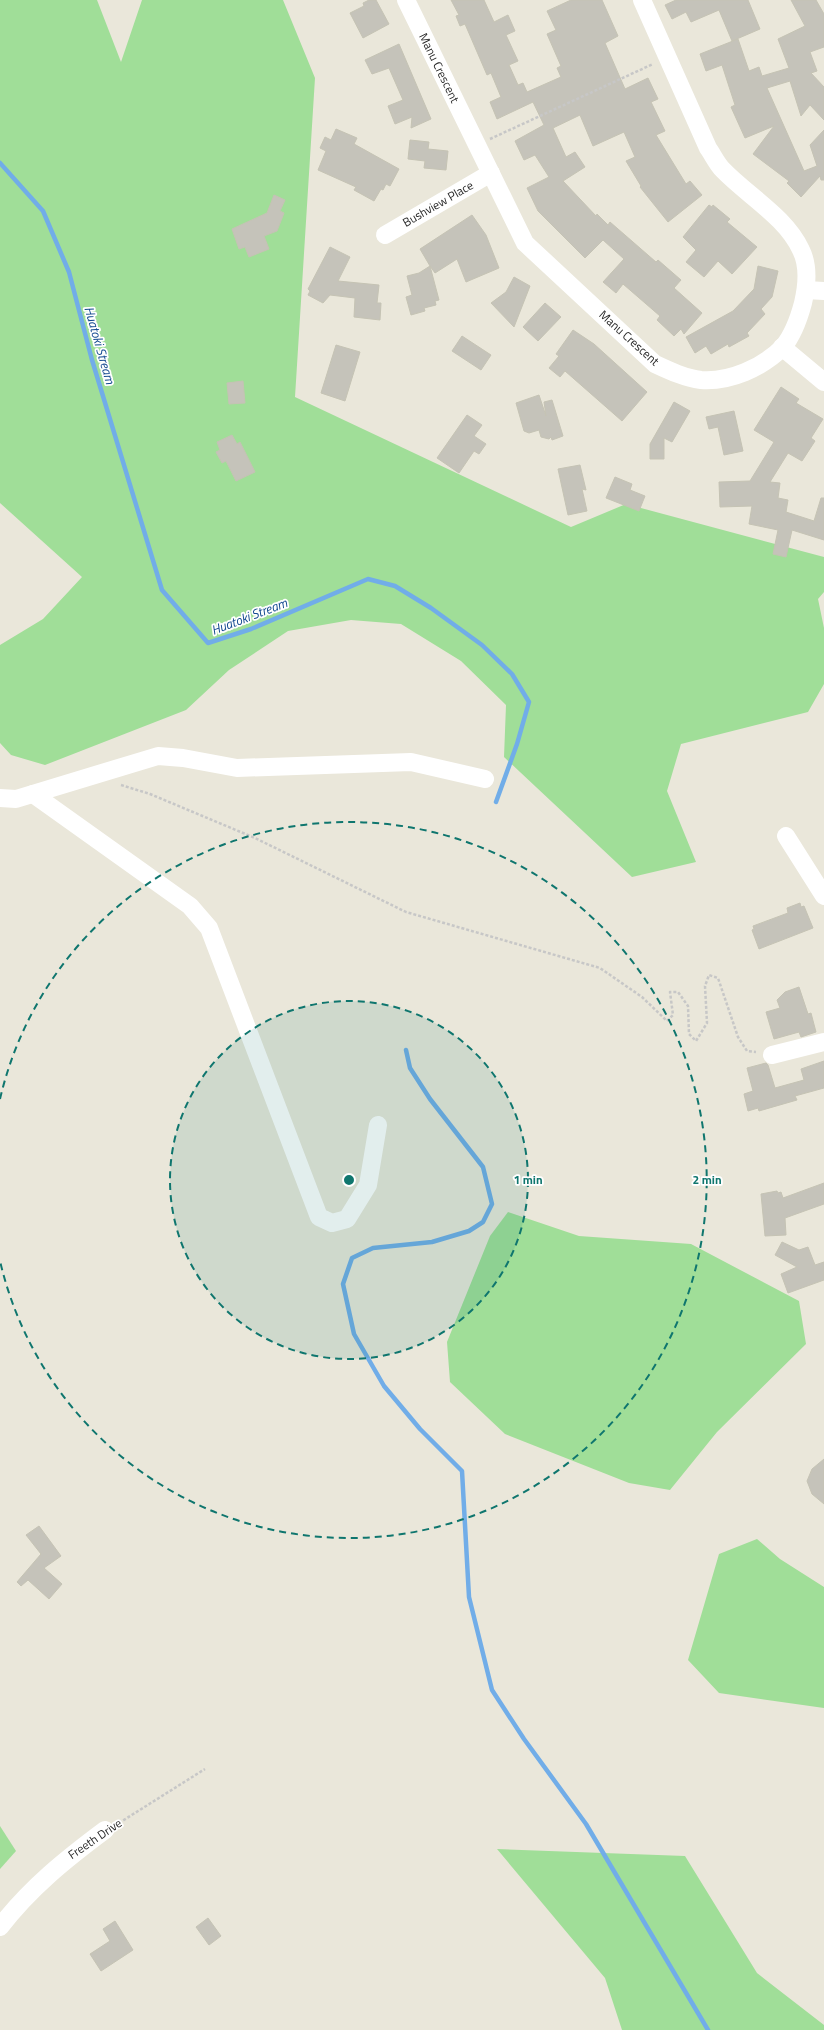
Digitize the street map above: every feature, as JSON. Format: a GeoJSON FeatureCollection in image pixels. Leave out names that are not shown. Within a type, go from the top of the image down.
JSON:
{"type":"FeatureCollection","features":[{"type":"Feature","properties":{"kind":"street","name":"Manu Crescent"},"geometry":{"type":"LineString","coordinates":[[406,0],[525,243],[655,364],[678,375],[700,380],[724,379],[756,368],[782,347],[799,318],[806,290],[806,266],[801,250],[779,220],[722,169],[708,148],[642,0]]}},
{"type":"Feature","properties":{"kind":"street","name":"Bushview Place"},"geometry":{"type":"LineString","coordinates":[[385,234],[491,173]]}},
{"type":"Feature","properties":{"kind":"street"},"geometry":{"type":"LineString","coordinates":[[806,290],[824,291]]}},
{"type":"Feature","properties":{"kind":"street"},"geometry":{"type":"LineString","coordinates":[[782,347],[824,382]]}},
{"type":"Feature","properties":{"kind":"street"},"geometry":{"type":"LineString","coordinates":[[0,798],[16,799],[158,756],[183,758],[237,768],[411,762],[485,779]]}},
{"type":"Feature","properties":{"kind":"street"},"geometry":{"type":"LineString","coordinates":[[33,794],[190,906],[209,928],[319,1217],[332,1223],[347,1218],[368,1185],[378,1125]]}},
{"type":"Feature","properties":{"kind":"street"},"geometry":{"type":"LineString","coordinates":[[786,836],[824,896]]}},
{"type":"Feature","properties":{"kind":"street"},"geometry":{"type":"LineString","coordinates":[[772,1055],[824,1042]]}},
{"type":"Feature","properties":{"kind":"street","name":"Freeth Drive"},"geometry":{"type":"LineString","coordinates":[[0,1927],[31,1890],[60,1863],[105,1830]]}},
{"type":"Feature","properties":{"kind":"path"},"geometry":{"type":"LineString","coordinates":[[477,145],[668,57]]}},
{"type":"Feature","properties":{"kind":"path"},"geometry":{"type":"LineString","coordinates":[[92,776],[150,794],[255,838],[406,912],[600,968],[642,997],[667,1021],[673,1015],[670,992],[678,992],[688,1006],[689,1034],[696,1041],[708,1023],[705,986],[709,975],[718,978],[738,1037],[747,1051],[772,1055]]}},
{"type":"Feature","properties":{"kind":"path","name":"Freeth Drive"},"geometry":{"type":"LineString","coordinates":[[105,1830],[205,1769]]}},
{"type":"Feature","properties":{"kind":"green space"},"geometry":{"type":"Polygon","coordinates":[[[0,0],[97,0],[121,62],[142,0],[283,0],[315,78],[295,397],[571,527],[626,504],[824,557],[824,592],[818,599],[824,628],[824,684],[808,712],[681,744],[667,791],[696,862],[632,877],[504,757],[506,705],[461,661],[401,624],[351,620],[288,631],[229,670],[186,710],[45,765],[11,755],[0,743],[0,645],[43,619],[82,577],[0,503],[0,0]]]}},
{"type":"Feature","properties":{"kind":"green space"},"geometry":{"type":"Polygon","coordinates":[[[508,1212],[579,1236],[691,1244],[799,1301],[806,1344],[717,1432],[670,1490],[629,1483],[505,1434],[450,1382],[447,1342],[490,1236],[508,1212]]]}},
{"type":"Feature","properties":{"kind":"green space"},"geometry":{"type":"Polygon","coordinates":[[[757,1539],[780,1559],[824,1587],[824,1708],[719,1693],[688,1660],[719,1554],[757,1539]]]}},
{"type":"Feature","properties":{"kind":"green space"},"geometry":{"type":"Polygon","coordinates":[[[0,1826],[16,1851],[0,1869],[0,1826]]]}},
{"type":"Feature","properties":{"kind":"green space"},"geometry":{"type":"Polygon","coordinates":[[[497,1849],[685,1856],[757,1973],[824,2025],[824,2030],[622,2030],[605,1978],[497,1849]]]}},
{"type":"Feature","properties":{"kind":"building"},"geometry":{"type":"Polygon","coordinates":[[[369,0],[376,0],[389,24],[363,38],[350,13],[364,6],[363,3],[369,0]]]}},
{"type":"Feature","properties":{"kind":"building"},"geometry":{"type":"Polygon","coordinates":[[[451,0],[484,0],[494,22],[508,15],[515,31],[506,35],[518,61],[509,65],[518,85],[523,83],[527,92],[561,77],[557,68],[561,66],[547,34],[556,30],[547,11],[571,0],[602,0],[618,36],[605,43],[625,89],[648,78],[658,99],[651,102],[665,131],[656,135],[686,184],[690,181],[702,195],[668,222],[640,187],[641,186],[626,161],[635,157],[624,132],[593,146],[580,115],[553,128],[566,157],[575,152],[585,167],[563,181],[596,216],[597,214],[608,225],[610,222],[656,262],[658,260],[681,280],[674,288],[702,313],[684,334],[681,329],[674,336],[657,320],[660,316],[623,284],[616,293],[603,282],[624,259],[603,240],[585,258],[538,211],[527,188],[549,177],[535,155],[524,160],[515,141],[544,125],[533,102],[497,119],[490,102],[501,97],[491,73],[487,75],[465,24],[460,26],[456,16],[459,15],[451,0]]]}},
{"type":"Feature","properties":{"kind":"building"},"geometry":{"type":"Polygon","coordinates":[[[676,0],[748,0],[760,29],[732,41],[719,10],[691,22],[686,12],[672,19],[665,5],[676,0]]]}},
{"type":"Feature","properties":{"kind":"building"},"geometry":{"type":"Polygon","coordinates":[[[791,0],[816,0],[824,14],[824,47],[810,52],[817,71],[811,73],[824,87],[824,120],[810,105],[801,116],[790,81],[767,88],[804,171],[817,166],[810,145],[824,130],[824,180],[821,180],[820,176],[801,197],[787,183],[789,181],[753,154],[774,126],[745,138],[731,107],[735,105],[722,65],[706,71],[700,54],[738,39],[749,71],[759,67],[762,76],[789,68],[778,39],[805,26],[791,0]]]}},
{"type":"Feature","properties":{"kind":"building"},"geometry":{"type":"Polygon","coordinates":[[[399,44],[431,119],[411,128],[412,117],[395,124],[388,106],[403,100],[389,68],[372,74],[365,60],[399,44]]]}},
{"type":"Feature","properties":{"kind":"building"},"geometry":{"type":"Polygon","coordinates":[[[336,129],[357,138],[354,144],[399,169],[390,186],[386,184],[383,190],[381,189],[374,201],[354,190],[356,187],[318,170],[326,151],[320,148],[325,137],[331,140],[336,129]]]}},
{"type":"Feature","properties":{"kind":"building"},"geometry":{"type":"Polygon","coordinates":[[[410,140],[429,142],[428,149],[448,151],[446,170],[424,168],[425,161],[408,159],[410,140]]]}},
{"type":"Feature","properties":{"kind":"building"},"geometry":{"type":"Polygon","coordinates":[[[274,195],[285,200],[280,211],[284,213],[277,231],[264,236],[269,249],[249,257],[245,247],[239,249],[232,229],[267,213],[274,195]]]}},
{"type":"Feature","properties":{"kind":"building"},"geometry":{"type":"Polygon","coordinates":[[[709,205],[712,207],[713,205],[730,219],[727,222],[757,247],[732,274],[718,261],[704,277],[686,262],[696,250],[683,237],[709,205]]]}},
{"type":"Feature","properties":{"kind":"building"},"geometry":{"type":"Polygon","coordinates":[[[472,215],[486,235],[499,268],[466,282],[457,259],[435,273],[420,249],[472,215]]]}},
{"type":"Feature","properties":{"kind":"building"},"geometry":{"type":"Polygon","coordinates":[[[330,247],[350,257],[338,281],[379,285],[377,303],[381,303],[380,320],[354,317],[355,298],[330,295],[323,303],[308,295],[310,291],[308,289],[330,247]]]}},
{"type":"Feature","properties":{"kind":"building"},"geometry":{"type":"Polygon","coordinates":[[[430,266],[439,300],[435,301],[436,305],[424,308],[425,311],[411,315],[406,297],[412,295],[407,276],[419,273],[430,266]]]}},
{"type":"Feature","properties":{"kind":"building"},"geometry":{"type":"Polygon","coordinates":[[[758,266],[778,271],[772,297],[761,309],[765,314],[747,333],[749,336],[729,347],[728,344],[711,354],[706,346],[695,353],[686,337],[733,311],[754,289],[758,266]]]}},
{"type":"Feature","properties":{"kind":"building"},"geometry":{"type":"Polygon","coordinates":[[[514,277],[530,286],[514,327],[491,303],[506,292],[514,277]]]}},
{"type":"Feature","properties":{"kind":"building"},"geometry":{"type":"Polygon","coordinates":[[[545,303],[561,317],[538,341],[523,327],[545,303]]]}},
{"type":"Feature","properties":{"kind":"building"},"geometry":{"type":"Polygon","coordinates":[[[573,330],[594,344],[647,392],[622,421],[565,371],[560,377],[549,368],[559,356],[556,354],[573,330]]]}},
{"type":"Feature","properties":{"kind":"building"},"geometry":{"type":"Polygon","coordinates":[[[462,336],[491,355],[481,370],[452,351],[462,336]]]}},
{"type":"Feature","properties":{"kind":"building"},"geometry":{"type":"Polygon","coordinates":[[[336,345],[360,352],[345,401],[321,393],[336,345]]]}},
{"type":"Feature","properties":{"kind":"building"},"geometry":{"type":"Polygon","coordinates":[[[243,381],[245,403],[229,404],[227,383],[243,381]]]}},
{"type":"Feature","properties":{"kind":"building"},"geometry":{"type":"Polygon","coordinates":[[[781,387],[799,399],[796,403],[823,419],[811,438],[815,441],[802,461],[788,453],[770,482],[780,483],[778,498],[788,500],[786,512],[814,521],[821,498],[824,498],[824,540],[792,530],[786,557],[773,554],[778,530],[749,524],[752,506],[720,507],[719,482],[750,481],[774,442],[754,430],[781,387]]]}},
{"type":"Feature","properties":{"kind":"building"},"geometry":{"type":"Polygon","coordinates":[[[539,395],[546,416],[544,402],[552,400],[563,436],[552,440],[551,437],[549,439],[541,437],[539,430],[529,433],[524,431],[516,403],[539,395]]]}},
{"type":"Feature","properties":{"kind":"building"},"geometry":{"type":"Polygon","coordinates":[[[674,402],[690,411],[672,442],[664,438],[664,459],[650,459],[650,444],[674,402]]]}},
{"type":"Feature","properties":{"kind":"building"},"geometry":{"type":"Polygon","coordinates":[[[734,411],[743,451],[724,455],[718,427],[709,429],[706,417],[734,411]]]}},
{"type":"Feature","properties":{"kind":"building"},"geometry":{"type":"Polygon","coordinates":[[[467,415],[482,425],[474,436],[486,444],[479,454],[474,451],[459,473],[437,458],[467,415]]]}},
{"type":"Feature","properties":{"kind":"building"},"geometry":{"type":"Polygon","coordinates":[[[232,435],[237,444],[240,442],[255,472],[236,481],[226,461],[222,463],[216,452],[220,450],[217,442],[232,435]]]}},
{"type":"Feature","properties":{"kind":"building"},"geometry":{"type":"Polygon","coordinates":[[[580,465],[586,490],[582,489],[587,511],[568,515],[558,469],[580,465]]]}},
{"type":"Feature","properties":{"kind":"building"},"geometry":{"type":"Polygon","coordinates":[[[615,477],[632,484],[630,490],[645,496],[639,511],[606,498],[615,477]]]}},
{"type":"Feature","properties":{"kind":"building"},"geometry":{"type":"Polygon","coordinates":[[[800,903],[801,907],[804,906],[813,928],[759,949],[752,930],[754,929],[753,926],[788,913],[787,908],[800,903]]]}},
{"type":"Feature","properties":{"kind":"building"},"geometry":{"type":"Polygon","coordinates":[[[799,987],[808,1014],[811,1013],[816,1032],[801,1037],[799,1032],[774,1039],[766,1012],[780,1008],[777,1000],[785,992],[799,987]]]}},
{"type":"Feature","properties":{"kind":"building"},"geometry":{"type":"Polygon","coordinates":[[[824,1061],[824,1088],[795,1096],[797,1100],[759,1111],[758,1108],[748,1111],[744,1094],[753,1091],[747,1068],[766,1063],[768,1065],[775,1088],[804,1080],[801,1069],[824,1061]]]}},
{"type":"Feature","properties":{"kind":"building"},"geometry":{"type":"Polygon","coordinates":[[[824,1183],[824,1204],[785,1218],[786,1235],[765,1236],[761,1194],[777,1191],[778,1193],[781,1192],[783,1198],[824,1183]]]}},
{"type":"Feature","properties":{"kind":"building"},"geometry":{"type":"Polygon","coordinates":[[[782,1242],[799,1250],[808,1247],[815,1265],[824,1262],[824,1280],[788,1293],[781,1274],[797,1267],[775,1255],[782,1242]]]}},
{"type":"Feature","properties":{"kind":"building"},"geometry":{"type":"Polygon","coordinates":[[[824,1459],[824,1504],[812,1494],[807,1481],[812,1469],[824,1459]]]}},
{"type":"Feature","properties":{"kind":"building"},"geometry":{"type":"Polygon","coordinates":[[[39,1526],[61,1556],[44,1568],[62,1584],[49,1599],[28,1580],[21,1586],[17,1582],[41,1554],[26,1535],[39,1526]]]}},
{"type":"Feature","properties":{"kind":"building"},"geometry":{"type":"Polygon","coordinates":[[[208,1918],[221,1936],[209,1945],[196,1927],[208,1918]]]}},
{"type":"Feature","properties":{"kind":"building"},"geometry":{"type":"Polygon","coordinates":[[[115,1921],[133,1950],[101,1971],[90,1954],[110,1941],[103,1929],[115,1921]]]}},
{"type":"Feature","properties":{"kind":"waterway","name":"Huatoki Stream"},"geometry":{"type":"LineString","coordinates":[[0,163],[43,211],[69,272],[92,360],[162,590],[208,643],[251,629],[368,579],[395,586],[431,608],[482,645],[512,674],[529,702],[517,744],[496,802]]}},
{"type":"Feature","properties":{"kind":"waterway"},"geometry":{"type":"LineString","coordinates":[[406,1050],[410,1068],[430,1099],[483,1167],[492,1204],[483,1222],[469,1231],[432,1242],[373,1248],[352,1258],[343,1284],[354,1334],[384,1386],[420,1429],[462,1471],[469,1597],[492,1690],[524,1739],[586,1824],[708,2030]]}}]}
